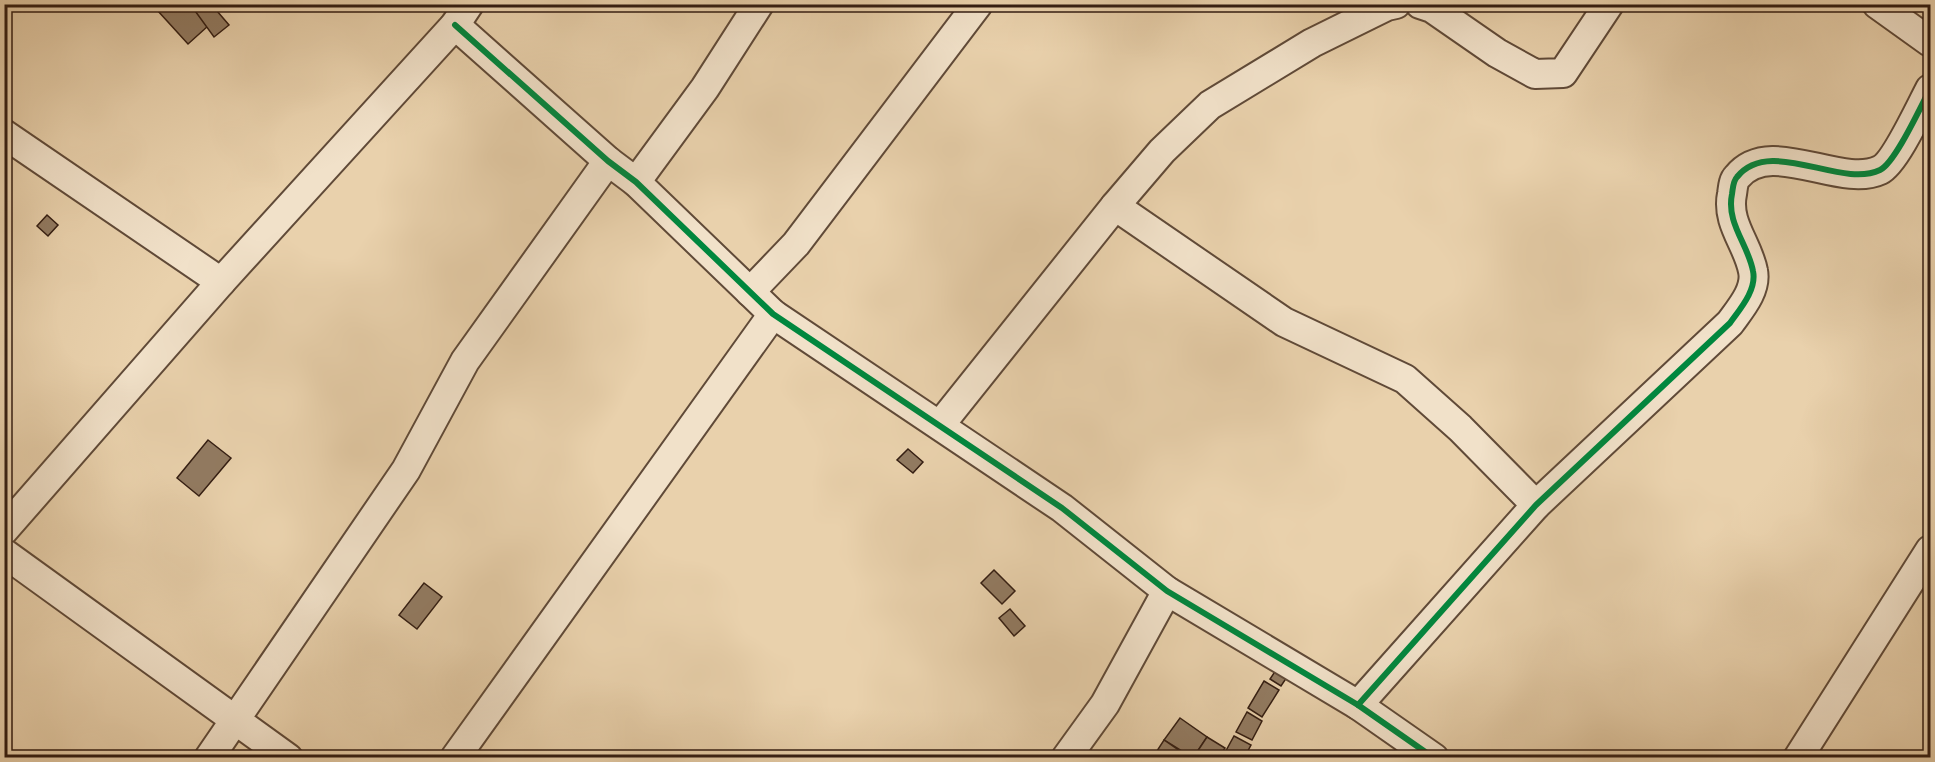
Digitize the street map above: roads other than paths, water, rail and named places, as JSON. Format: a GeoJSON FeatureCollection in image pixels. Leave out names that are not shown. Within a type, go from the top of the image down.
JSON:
{"type":"FeatureCollection","features":[{"type":"Feature","properties":{"kind":"street"},"geometry":{"type":"LineString","coordinates":[[636,182],[705,88],[759,4]]}},
{"type":"Feature","properties":{"kind":"street"},"geometry":{"type":"LineString","coordinates":[[750,292],[796,244],[978,4]]}},
{"type":"Feature","properties":{"kind":"street"},"geometry":{"type":"LineString","coordinates":[[940,425],[1114,206],[1162,151],[1210,105],[1312,43],[1387,6],[1396,4]]}},
{"type":"Feature","properties":{"kind":"street"},"geometry":{"type":"LineString","coordinates":[[1419,4],[1432,8],[1497,53],[1535,74],[1563,73],[1609,4]]}},
{"type":"Feature","properties":{"kind":"street"},"geometry":{"type":"LineString","coordinates":[[1877,4],[1930,42]]}},
{"type":"Feature","properties":{"kind":"street"},"geometry":{"type":"LineString","coordinates":[[4,530],[221,282],[462,15],[608,161],[636,182],[772,314],[1062,508],[1167,591],[1358,705],[1434,758]]}},
{"type":"Feature","properties":{"kind":"street"},"geometry":{"type":"LineString","coordinates":[[1358,705],[1536,505],[1730,323],[1748,298],[1754,272],[1729,208],[1735,179],[1748,165],[1762,161],[1817,166],[1859,175],[1882,169],[1899,147],[1930,89]]}},
{"type":"Feature","properties":{"kind":"street"},"geometry":{"type":"LineString","coordinates":[[4,134],[221,282]]}},
{"type":"Feature","properties":{"kind":"street"},"geometry":{"type":"LineString","coordinates":[[209,758],[406,470],[465,361],[608,161]]}},
{"type":"Feature","properties":{"kind":"street"},"geometry":{"type":"LineString","coordinates":[[1114,206],[1284,322],[1405,379],[1460,428],[1536,505]]}},
{"type":"Feature","properties":{"kind":"street"},"geometry":{"type":"LineString","coordinates":[[455,758],[772,314]]}},
{"type":"Feature","properties":{"kind":"street"},"geometry":{"type":"LineString","coordinates":[[1798,758],[1930,550]]}},
{"type":"Feature","properties":{"kind":"street"},"geometry":{"type":"LineString","coordinates":[[4,553],[288,758]]}},
{"type":"Feature","properties":{"kind":"street"},"geometry":{"type":"LineString","coordinates":[[1066,758],[1105,704],[1167,591]]}}]}
